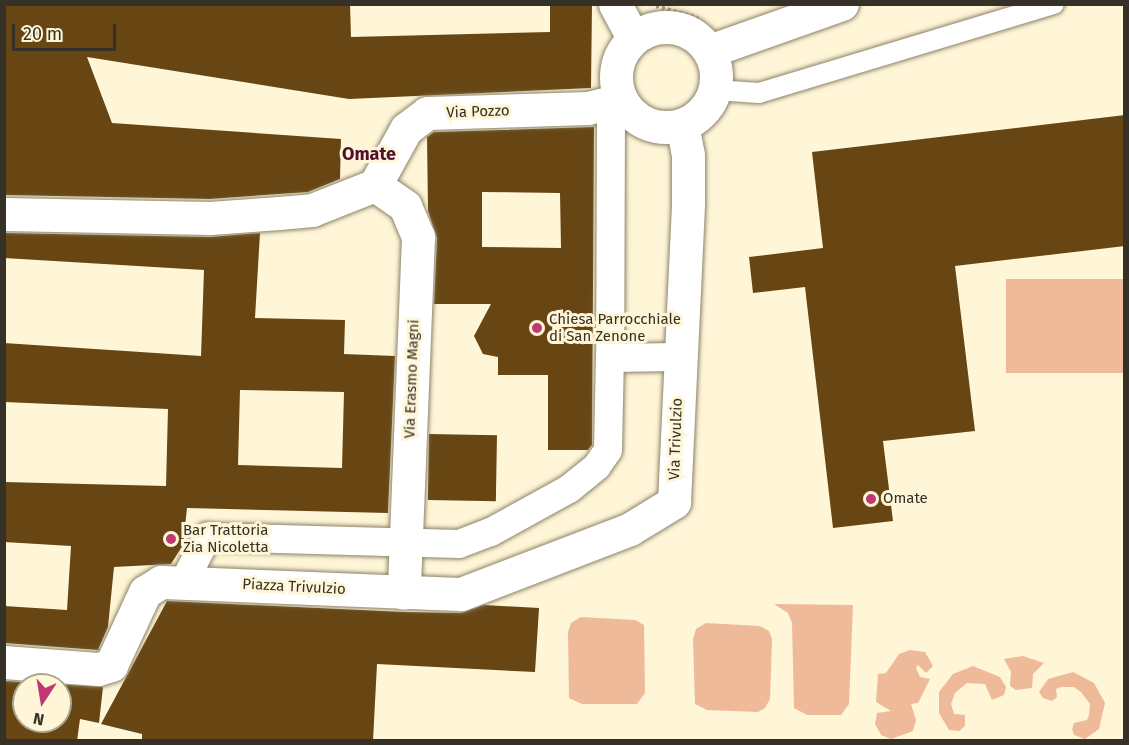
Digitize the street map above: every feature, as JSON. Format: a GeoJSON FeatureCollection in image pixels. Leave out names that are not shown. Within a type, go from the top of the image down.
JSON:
{"type":"FeatureCollection","features":[{"type":"Feature","properties":{"kind":"street"},"geometry":{"type":"LineString","coordinates":[[615,4],[633,38]]}},
{"type":"Feature","properties":{"kind":"street"},"geometry":{"type":"LineString","coordinates":[[184,582],[207,537],[459,544],[491,532],[569,489],[597,466],[608,450],[611,119],[616,66],[633,38],[681,19],[842,4]]}},
{"type":"Feature","properties":{"kind":"street"},"geometry":{"type":"LineString","coordinates":[[613,102],[644,123],[661,127],[682,125],[705,109],[715,90],[714,62],[681,19]]}},
{"type":"Feature","properties":{"kind":"street","name":"Via Pozzo"},"geometry":{"type":"LineString","coordinates":[[375,185],[406,129],[427,113],[588,108],[613,102]]}},
{"type":"Feature","properties":{"kind":"street","name":"Via Trivulzio"},"geometry":{"type":"LineString","coordinates":[[404,592],[461,594],[630,529],[674,502],[688,203],[688,155],[682,125]]}},
{"type":"Feature","properties":{"kind":"street"},"geometry":{"type":"LineString","coordinates":[[4,214],[210,218],[279,213],[312,210],[375,185]]}},
{"type":"Feature","properties":{"kind":"street","name":"Via Erasmo Magni"},"geometry":{"type":"LineString","coordinates":[[375,185],[397,198],[411,213],[417,231],[404,592]]}},
{"type":"Feature","properties":{"kind":"street"},"geometry":{"type":"LineString","coordinates":[[610,358],[680,357]]}},
{"type":"Feature","properties":{"kind":"street","name":"Piazza Trivulzio"},"geometry":{"type":"LineString","coordinates":[[4,662],[98,669],[111,665],[145,592],[161,582],[404,592]]}},
{"type":"Feature","properties":{"kind":"lane"},"geometry":{"type":"LineString","coordinates":[[715,90],[759,93],[1054,4]]}},
{"type":"Feature","properties":{"kind":"shaded area"},"geometry":{"type":"Polygon","coordinates":[[[1006,279],[1124,279],[1124,373],[1006,373],[1006,279]]]}},
{"type":"Feature","properties":{"kind":"shaded area"},"geometry":{"type":"Polygon","coordinates":[[[774,604],[853,605],[849,704],[841,715],[807,715],[794,708],[792,623],[788,613],[774,604]]]}},
{"type":"Feature","properties":{"kind":"shaded area"},"geometry":{"type":"Polygon","coordinates":[[[581,617],[635,620],[644,625],[645,693],[637,704],[582,704],[569,698],[568,632],[571,623],[581,617]]]}},
{"type":"Feature","properties":{"kind":"shaded area"},"geometry":{"type":"Polygon","coordinates":[[[706,623],[760,626],[769,631],[772,639],[770,699],[765,708],[758,712],[707,710],[695,704],[693,639],[696,629],[706,623]]]}},
{"type":"Feature","properties":{"kind":"shaded area"},"geometry":{"type":"Polygon","coordinates":[[[910,650],[925,652],[933,666],[926,673],[918,665],[916,668],[920,677],[930,679],[918,703],[911,704],[916,720],[913,731],[891,739],[881,735],[875,724],[877,713],[891,711],[876,702],[878,674],[886,673],[899,654],[910,650]]]}},
{"type":"Feature","properties":{"kind":"shaded area"},"geometry":{"type":"Polygon","coordinates":[[[1023,656],[1044,663],[1033,674],[1032,688],[1016,690],[1010,686],[1011,672],[1004,659],[1023,656]]]}},
{"type":"Feature","properties":{"kind":"shaded area"},"geometry":{"type":"Polygon","coordinates":[[[973,666],[1000,677],[1006,687],[1004,695],[992,700],[985,684],[967,683],[955,693],[951,704],[954,714],[965,715],[965,726],[959,731],[949,730],[939,713],[939,692],[953,674],[973,666]]]}},
{"type":"Feature","properties":{"kind":"shaded area"},"geometry":{"type":"Polygon","coordinates":[[[1073,672],[1094,683],[1105,703],[1099,729],[1085,739],[1074,735],[1072,729],[1074,723],[1087,720],[1089,715],[1090,704],[1081,692],[1074,687],[1061,687],[1056,689],[1057,697],[1052,701],[1043,698],[1039,692],[1048,679],[1073,672]]]}},
{"type":"Feature","properties":{"kind":"building"},"geometry":{"type":"Polygon","coordinates":[[[4,4],[350,4],[351,37],[550,32],[550,4],[592,4],[591,88],[349,99],[87,57],[112,123],[341,139],[340,179],[308,192],[210,199],[4,195],[4,4]]]}},
{"type":"Feature","properties":{"kind":"building"},"geometry":{"type":"Polygon","coordinates":[[[1125,115],[1125,246],[955,266],[975,431],[883,441],[893,521],[833,528],[805,287],[753,293],[749,257],[823,248],[812,152],[1125,115]]]}},
{"type":"Feature","properties":{"kind":"building"},"geometry":{"type":"Polygon","coordinates":[[[594,127],[592,445],[588,450],[548,450],[548,375],[498,375],[498,357],[483,354],[474,336],[491,304],[434,304],[437,238],[428,211],[427,137],[434,132],[594,127]],[[482,192],[482,247],[561,248],[560,193],[482,192]]]}},
{"type":"Feature","properties":{"kind":"building"},"geometry":{"type":"Polygon","coordinates":[[[4,233],[210,237],[260,233],[255,318],[345,320],[344,354],[395,356],[388,513],[187,508],[183,545],[171,564],[114,567],[108,627],[98,650],[4,643],[4,606],[67,610],[71,546],[4,542],[4,482],[166,486],[168,409],[4,402],[4,343],[201,356],[204,270],[4,258],[4,233]],[[240,390],[238,465],[342,468],[344,392],[240,390]]]}},
{"type":"Feature","properties":{"kind":"building"},"geometry":{"type":"Polygon","coordinates":[[[429,434],[497,435],[496,501],[428,500],[429,434]]]}},
{"type":"Feature","properties":{"kind":"building"},"geometry":{"type":"Polygon","coordinates":[[[167,601],[404,612],[461,613],[484,605],[539,608],[535,672],[377,664],[373,741],[142,741],[142,734],[101,724],[167,601]]]}},
{"type":"Feature","properties":{"kind":"building"},"geometry":{"type":"Polygon","coordinates":[[[4,681],[12,681],[12,733],[72,733],[72,685],[103,687],[99,723],[80,719],[77,741],[4,741],[4,681]]]}},
{"type":"Feature","properties":{"kind":"place","name":"Chiesa Parrocchiale di San Zenone"},"geometry":{"type":"Point","coordinates":[537,328]}},
{"type":"Feature","properties":{"kind":"place","name":"Omate"},"geometry":{"type":"Point","coordinates":[871,499]}},
{"type":"Feature","properties":{"kind":"place","name":"Bar Trattoria Zia Nicoletta"},"geometry":{"type":"Point","coordinates":[171,539]}},
{"type":"Feature","properties":{"kind":"district","name":"Omate"},"geometry":{"type":"Point","coordinates":[369,154]}}]}
